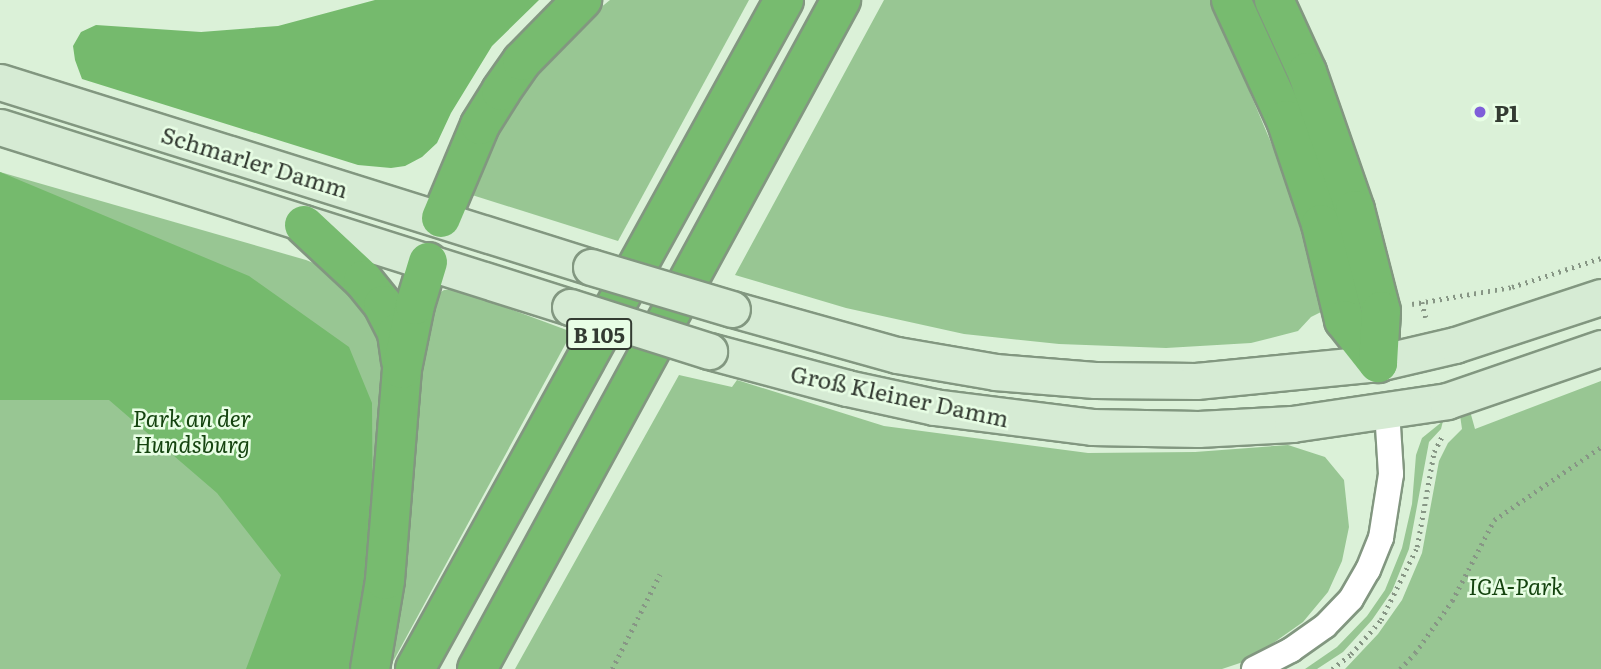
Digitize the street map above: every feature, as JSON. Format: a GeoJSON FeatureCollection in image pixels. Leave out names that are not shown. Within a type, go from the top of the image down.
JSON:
{"type":"FeatureCollection","features":[{"type":"Feature","properties":{"kind":"highway"},"geometry":{"type":"LineString","coordinates":[[441,218],[480,125],[501,91],[522,61],[582,0]]}},
{"type":"Feature","properties":{"kind":"highway","name":"B 105"},"geometry":{"type":"LineString","coordinates":[[415,669],[784,0]]}},
{"type":"Feature","properties":{"kind":"highway","name":"B 105"},"geometry":{"type":"LineString","coordinates":[[477,669],[841,0]]}},
{"type":"Feature","properties":{"kind":"highway"},"geometry":{"type":"LineString","coordinates":[[769,129],[817,91],[868,0]]}},
{"type":"Feature","properties":{"kind":"highway"},"geometry":{"type":"LineString","coordinates":[[1231,0],[1286,120],[1321,224],[1344,320],[1378,363]]}},
{"type":"Feature","properties":{"kind":"highway"},"geometry":{"type":"LineString","coordinates":[[1274,0],[1307,72],[1355,210],[1381,311],[1378,363]]}},
{"type":"Feature","properties":{"kind":"highway"},"geometry":{"type":"LineString","coordinates":[[303,225],[363,280],[383,305],[397,333],[402,369]]}},
{"type":"Feature","properties":{"kind":"highway"},"geometry":{"type":"LineString","coordinates":[[370,669],[385,579],[402,369],[415,304],[428,262]]}},
{"type":"Feature","properties":{"kind":"street","name":"Schmarler Damm"},"geometry":{"type":"LineString","coordinates":[[0,82],[510,241]]}},
{"type":"Feature","properties":{"kind":"street","name":"Schmarler Damm"},"geometry":{"type":"LineString","coordinates":[[0,127],[303,225],[428,262]]}},
{"type":"Feature","properties":{"kind":"street"},"geometry":{"type":"LineString","coordinates":[[428,262],[441,218]]}},
{"type":"Feature","properties":{"kind":"street"},"geometry":{"type":"LineString","coordinates":[[428,262],[450,250],[476,241],[510,241]]}},
{"type":"Feature","properties":{"kind":"street","name":"Groß Kleiner Damm"},"geometry":{"type":"LineString","coordinates":[[510,241],[732,309],[897,355],[995,372],[1096,380],[1196,382],[1378,363],[1454,345],[1601,297]]}},
{"type":"Feature","properties":{"kind":"street","name":"Groß Kleiner Damm"},"geometry":{"type":"LineString","coordinates":[[428,262],[709,351],[847,388],[934,407],[1092,427],[1198,429],[1292,424],[1387,411],[1447,401],[1601,348]]}},
{"type":"Feature","properties":{"kind":"street"},"geometry":{"type":"LineString","coordinates":[[1254,669],[1291,650],[1325,626],[1351,599],[1368,570],[1381,538],[1391,474],[1387,411],[1378,363]]}},
{"type":"Feature","properties":{"kind":"path"},"geometry":{"type":"LineString","coordinates":[[1422,302],[1512,287],[1601,258]]}},
{"type":"Feature","properties":{"kind":"path"},"geometry":{"type":"LineString","coordinates":[[1400,669],[1415,653],[1452,600],[1494,520],[1601,447]]}},
{"type":"Feature","properties":{"kind":"path"},"geometry":{"type":"LineString","coordinates":[[612,669],[660,574]]}},
{"type":"Feature","properties":{"kind":"green space"},"geometry":{"type":"Polygon","coordinates":[[[375,0],[539,0],[492,46],[451,113],[437,143],[422,157],[405,166],[391,168],[358,165],[82,79],[75,60],[73,46],[81,32],[96,25],[201,32],[278,26],[375,0]]]}},
{"type":"Feature","properties":{"kind":"green space"},"geometry":{"type":"Polygon","coordinates":[[[610,0],[749,0],[618,241],[472,195],[471,184],[495,130],[525,83],[584,21],[610,0]]]}},
{"type":"Feature","properties":{"kind":"green space"},"geometry":{"type":"Polygon","coordinates":[[[884,0],[1211,0],[1296,202],[1323,311],[1311,317],[1298,331],[1251,343],[1166,348],[1059,344],[964,334],[846,308],[735,275],[884,0]]]}},
{"type":"Feature","properties":{"kind":"green space","name":"Park an der Hundsburg"},"geometry":{"type":"Polygon","coordinates":[[[0,172],[306,260],[331,270],[352,288],[387,354],[386,411],[354,669],[0,669],[0,172]]]}},
{"type":"Feature","properties":{"kind":"green space"},"geometry":{"type":"Polygon","coordinates":[[[0,172],[249,276],[349,347],[372,403],[373,550],[354,669],[246,669],[281,575],[217,493],[109,400],[0,400],[0,172]]]}},
{"type":"Feature","properties":{"kind":"green space"},"geometry":{"type":"Polygon","coordinates":[[[456,289],[572,332],[389,669],[417,358],[433,297],[444,290],[456,289]]]}},
{"type":"Feature","properties":{"kind":"green space"},"geometry":{"type":"Polygon","coordinates":[[[679,375],[732,387],[737,380],[884,426],[1088,453],[1195,452],[1288,445],[1325,457],[1344,480],[1349,527],[1342,561],[1328,592],[1303,622],[1249,660],[1222,669],[515,669],[679,375]]]}},
{"type":"Feature","properties":{"kind":"green space","name":"IGA-Park"},"geometry":{"type":"Polygon","coordinates":[[[1601,381],[1601,669],[1345,669],[1378,634],[1402,600],[1422,553],[1439,461],[1448,443],[1462,429],[1460,415],[1470,411],[1475,429],[1601,381]]]}},
{"type":"Feature","properties":{"kind":"green space"},"geometry":{"type":"Polygon","coordinates":[[[1443,421],[1441,429],[1429,442],[1409,549],[1392,591],[1372,620],[1343,652],[1317,669],[1305,669],[1337,647],[1367,616],[1385,590],[1402,548],[1412,504],[1416,455],[1422,438],[1443,421]]]}},
{"type":"Feature","properties":{"kind":"place","name":"P1"},"geometry":{"type":"Point","coordinates":[1480,112]}}]}
